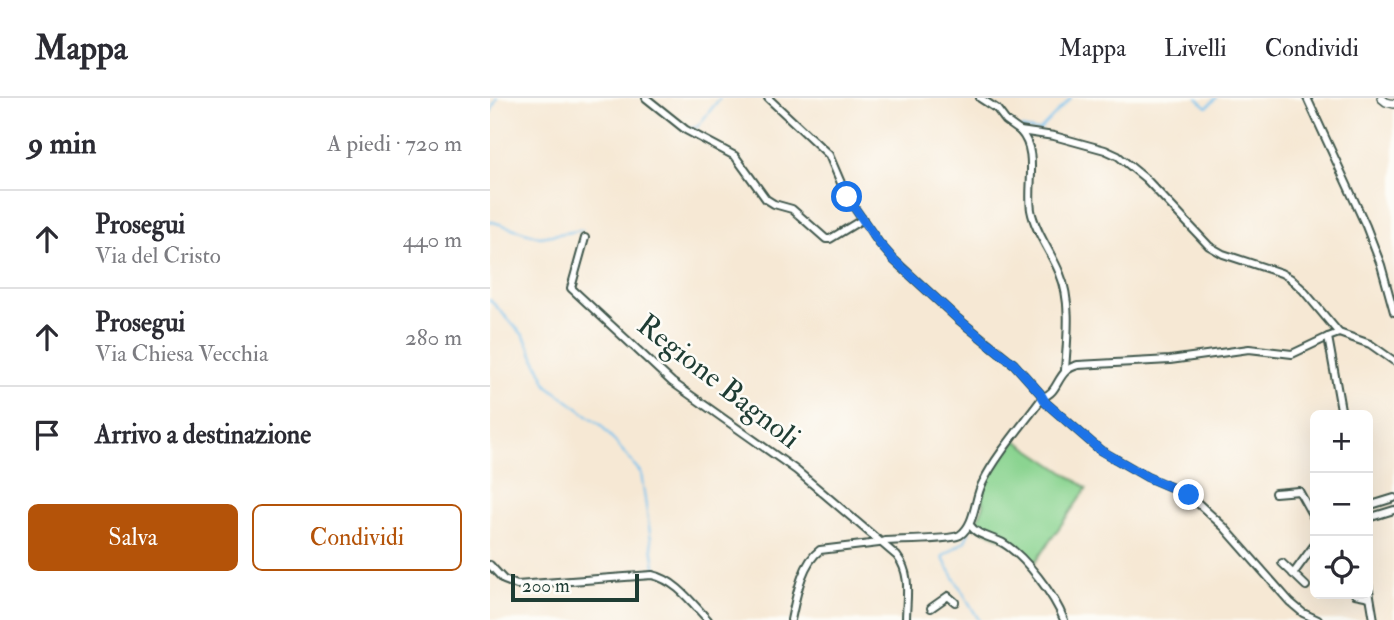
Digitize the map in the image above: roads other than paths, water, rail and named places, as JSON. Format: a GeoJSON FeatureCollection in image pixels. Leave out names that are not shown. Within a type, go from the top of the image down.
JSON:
{"type":"FeatureCollection","features":[{"type":"Feature","properties":{"kind":"main road"},"geometry":{"type":"LineString","coordinates":[[1381,98],[1394,104]]}},
{"type":"Feature","properties":{"kind":"street"},"geometry":{"type":"LineString","coordinates":[[646,98],[686,130],[735,156],[766,199],[792,209],[825,239],[830,239],[863,219]]}},
{"type":"Feature","properties":{"kind":"street"},"geometry":{"type":"LineString","coordinates":[[768,98],[829,155],[847,197],[894,260],[958,319],[1014,364],[1046,403],[1100,450],[1147,477],[1189,495],[1224,527],[1303,613],[1318,620]]}},
{"type":"Feature","properties":{"kind":"street"},"geometry":{"type":"LineString","coordinates":[[791,620],[796,596],[814,554],[820,550],[885,541],[960,536],[970,526],[982,482],[1065,370],[1066,297],[1061,276],[1032,216],[1030,155],[1025,136],[1006,121],[997,109],[980,98]]}},
{"type":"Feature","properties":{"kind":"street"},"geometry":{"type":"LineString","coordinates":[[1307,98],[1366,226],[1381,265],[1394,312]]}},
{"type":"Feature","properties":{"kind":"street"},"geometry":{"type":"LineString","coordinates":[[1313,111],[1314,98]]}},
{"type":"Feature","properties":{"kind":"street"},"geometry":{"type":"LineString","coordinates":[[1020,131],[1054,136],[1118,156],[1146,179],[1209,246],[1223,254],[1290,278],[1339,333],[1370,344],[1394,361]]}},
{"type":"Feature","properties":{"kind":"street","name":"Regione Bagnoli"},"geometry":{"type":"LineString","coordinates":[[585,237],[571,288],[672,382],[796,470],[879,543]]}},
{"type":"Feature","properties":{"kind":"street"},"geometry":{"type":"LineString","coordinates":[[1065,370],[1083,365],[1170,360],[1249,349],[1292,354],[1339,333]]}},
{"type":"Feature","properties":{"kind":"street"},"geometry":{"type":"LineString","coordinates":[[1328,337],[1341,410]]}},
{"type":"Feature","properties":{"kind":"street"},"geometry":{"type":"LineString","coordinates":[[1056,384],[1067,373],[1083,365]]}},
{"type":"Feature","properties":{"kind":"street"},"geometry":{"type":"LineString","coordinates":[[1275,493],[1299,491],[1310,511]]}},
{"type":"Feature","properties":{"kind":"street"},"geometry":{"type":"LineString","coordinates":[[1373,504],[1394,498]]}},
{"type":"Feature","properties":{"kind":"street"},"geometry":{"type":"LineString","coordinates":[[1373,516],[1394,510]]}},
{"type":"Feature","properties":{"kind":"street"},"geometry":{"type":"LineString","coordinates":[[970,526],[1002,543],[1022,558],[1052,597],[1064,620]]}},
{"type":"Feature","properties":{"kind":"street"},"geometry":{"type":"LineString","coordinates":[[879,543],[904,564],[907,583],[906,620]]}},
{"type":"Feature","properties":{"kind":"street"},"geometry":{"type":"LineString","coordinates":[[1293,574],[1310,551]]}},
{"type":"Feature","properties":{"kind":"street"},"geometry":{"type":"LineString","coordinates":[[1282,563],[1306,586]]}},
{"type":"Feature","properties":{"kind":"street"},"geometry":{"type":"LineString","coordinates":[[490,565],[504,580],[517,585],[652,575],[673,585],[708,620]]}},
{"type":"Feature","properties":{"kind":"street"},"geometry":{"type":"LineString","coordinates":[[931,608],[948,596],[955,602]]}},
{"type":"Feature","properties":{"kind":"street"},"geometry":{"type":"LineString","coordinates":[[1370,599],[1374,620]]}},
{"type":"Feature","properties":{"kind":"street"},"geometry":{"type":"LineString","coordinates":[[1297,620],[1303,613]]}},
{"type":"Feature","properties":{"kind":"waterway"},"geometry":{"type":"LineString","coordinates":[[490,114],[497,98]]}},
{"type":"Feature","properties":{"kind":"waterway"},"geometry":{"type":"LineString","coordinates":[[690,128],[697,127],[720,98]]}},
{"type":"Feature","properties":{"kind":"waterway"},"geometry":{"type":"LineString","coordinates":[[1021,128],[1039,131],[1071,98]]}},
{"type":"Feature","properties":{"kind":"waterway"},"geometry":{"type":"LineString","coordinates":[[1197,98],[1207,107],[1216,98]]}},
{"type":"Feature","properties":{"kind":"waterway"},"geometry":{"type":"LineString","coordinates":[[490,221],[540,237],[583,230]]}},
{"type":"Feature","properties":{"kind":"waterway"},"geometry":{"type":"LineString","coordinates":[[490,300],[524,336],[548,386],[601,425],[641,473],[656,573]]}},
{"type":"Feature","properties":{"kind":"waterway"},"geometry":{"type":"LineString","coordinates":[[1038,386],[1045,392]]}},
{"type":"Feature","properties":{"kind":"waterway"},"geometry":{"type":"LineString","coordinates":[[969,532],[965,541],[942,557],[979,620]]}}]}
